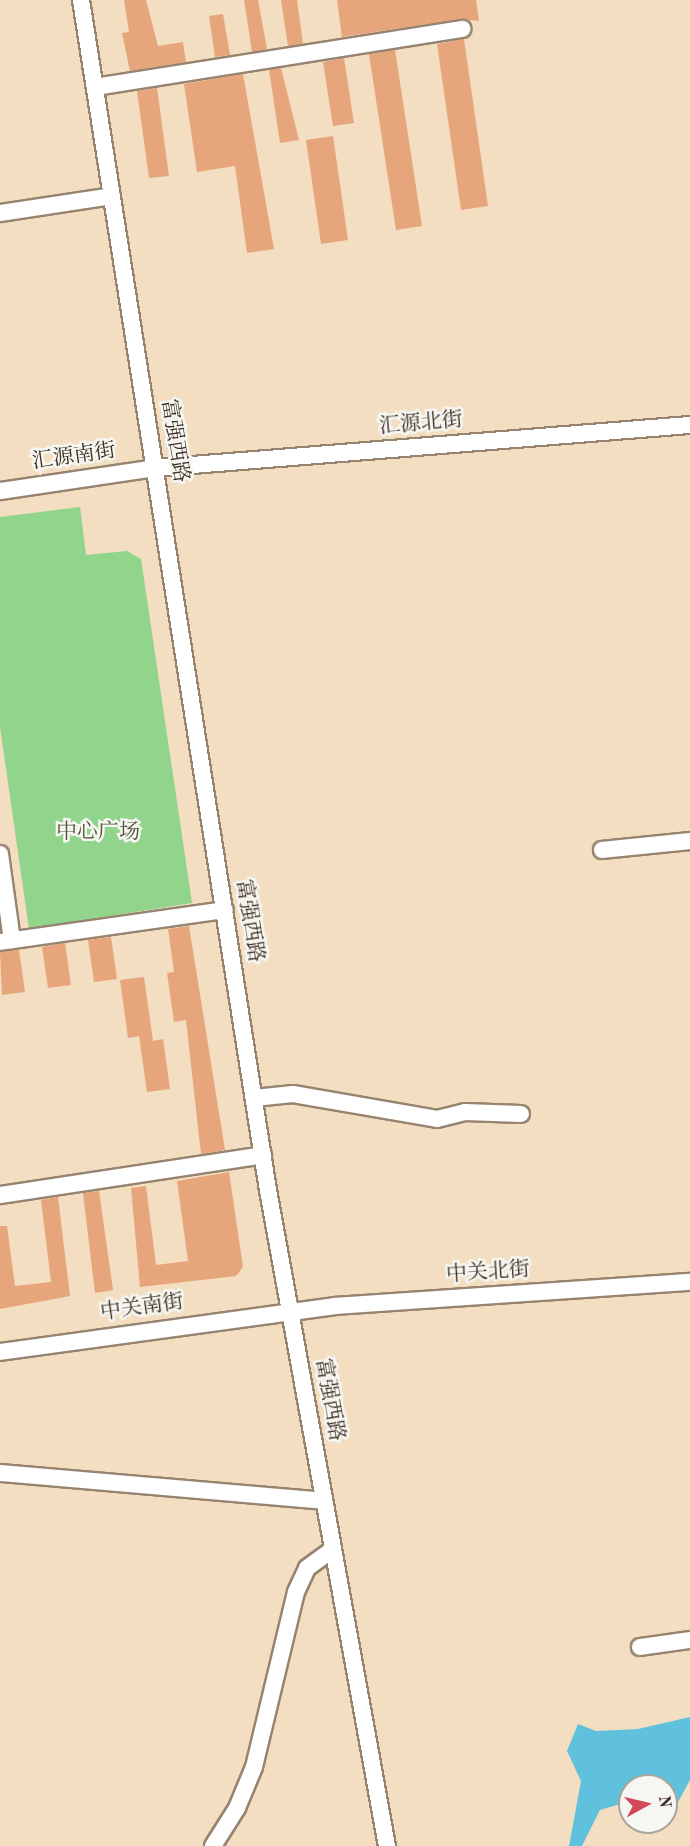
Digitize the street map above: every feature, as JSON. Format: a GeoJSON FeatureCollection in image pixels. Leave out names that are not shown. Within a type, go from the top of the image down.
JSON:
{"type":"FeatureCollection","features":[{"type":"Feature","properties":{"kind":"street","name":"富强西路"},"geometry":{"type":"LineString","coordinates":[[81,0],[263,1155],[387,1846]]}},
{"type":"Feature","properties":{"kind":"street"},"geometry":{"type":"LineString","coordinates":[[95,87],[462,29]]}},
{"type":"Feature","properties":{"kind":"street"},"geometry":{"type":"LineString","coordinates":[[0,213],[112,196]]}},
{"type":"Feature","properties":{"kind":"street","name":"汇源北街"},"geometry":{"type":"LineString","coordinates":[[155,468],[690,425]]}},
{"type":"Feature","properties":{"kind":"street","name":"汇源南街"},"geometry":{"type":"LineString","coordinates":[[0,491],[155,468]]}},
{"type":"Feature","properties":{"kind":"street"},"geometry":{"type":"LineString","coordinates":[[602,850],[690,842]]}},
{"type":"Feature","properties":{"kind":"street"},"geometry":{"type":"LineString","coordinates":[[0,854],[6,941],[225,910]]}},
{"type":"Feature","properties":{"kind":"street"},"geometry":{"type":"LineString","coordinates":[[254,1098],[293,1094],[437,1119],[465,1112],[521,1114]]}},
{"type":"Feature","properties":{"kind":"street"},"geometry":{"type":"LineString","coordinates":[[0,1195],[263,1155]]}},
{"type":"Feature","properties":{"kind":"street","name":"中关北街"},"geometry":{"type":"LineString","coordinates":[[290,1311],[690,1282]]}},
{"type":"Feature","properties":{"kind":"street","name":"中关南街"},"geometry":{"type":"LineString","coordinates":[[0,1352],[290,1311]]}},
{"type":"Feature","properties":{"kind":"street"},"geometry":{"type":"LineString","coordinates":[[0,1473],[324,1501]]}},
{"type":"Feature","properties":{"kind":"street"},"geometry":{"type":"LineString","coordinates":[[213,1846],[237,1808],[254,1767],[296,1592],[307,1568],[333,1549]]}},
{"type":"Feature","properties":{"kind":"street"},"geometry":{"type":"LineString","coordinates":[[640,1647],[690,1640]]}},
{"type":"Feature","properties":{"kind":"green space","name":"中心广场"},"geometry":{"type":"Polygon","coordinates":[[[80,507],[86,555],[127,551],[141,559],[192,903],[29,929],[0,727],[0,517],[80,507]]]}},
{"type":"Feature","properties":{"kind":"water"},"geometry":{"type":"Polygon","coordinates":[[[690,1717],[690,1780],[678,1802],[678,1774],[618,1774],[618,1805],[600,1810],[582,1846],[569,1846],[581,1781],[567,1751],[578,1724],[596,1731],[638,1729],[690,1717]]]}},
{"type":"Feature","properties":{"kind":"building"},"geometry":{"type":"Polygon","coordinates":[[[124,0],[146,0],[158,46],[183,42],[186,62],[130,71],[122,33],[129,32],[124,0]]]}},
{"type":"Feature","properties":{"kind":"building"},"geometry":{"type":"Polygon","coordinates":[[[244,0],[258,0],[267,49],[252,52],[244,0]]]}},
{"type":"Feature","properties":{"kind":"building"},"geometry":{"type":"Polygon","coordinates":[[[281,0],[297,0],[303,44],[288,46],[281,0]]]}},
{"type":"Feature","properties":{"kind":"building"},"geometry":{"type":"Polygon","coordinates":[[[337,0],[476,0],[479,21],[460,19],[342,37],[337,0]]]}},
{"type":"Feature","properties":{"kind":"building"},"geometry":{"type":"Polygon","coordinates":[[[223,14],[230,55],[215,57],[209,16],[223,14]]]}},
{"type":"Feature","properties":{"kind":"building"},"geometry":{"type":"Polygon","coordinates":[[[464,39],[488,206],[461,210],[437,44],[464,39]]]}},
{"type":"Feature","properties":{"kind":"building"},"geometry":{"type":"Polygon","coordinates":[[[395,50],[422,226],[396,230],[369,54],[395,50]]]}},
{"type":"Feature","properties":{"kind":"building"},"geometry":{"type":"Polygon","coordinates":[[[344,58],[354,123],[333,126],[323,62],[344,58]]]}},
{"type":"Feature","properties":{"kind":"building"},"geometry":{"type":"Polygon","coordinates":[[[281,68],[299,140],[280,143],[269,70],[281,68]]]}},
{"type":"Feature","properties":{"kind":"building"},"geometry":{"type":"Polygon","coordinates":[[[243,74],[274,249],[247,253],[235,166],[197,172],[184,84],[243,74]]]}},
{"type":"Feature","properties":{"kind":"building"},"geometry":{"type":"Polygon","coordinates":[[[157,88],[169,176],[149,178],[137,91],[157,88]]]}},
{"type":"Feature","properties":{"kind":"building"},"geometry":{"type":"Polygon","coordinates":[[[333,136],[348,240],[321,244],[306,140],[333,136]]]}},
{"type":"Feature","properties":{"kind":"building"},"geometry":{"type":"Polygon","coordinates":[[[189,926],[225,1150],[201,1154],[186,1020],[174,1022],[167,973],[174,972],[168,929],[189,926]]]}},
{"type":"Feature","properties":{"kind":"building"},"geometry":{"type":"Polygon","coordinates":[[[111,937],[117,979],[94,982],[88,940],[111,937]]]}},
{"type":"Feature","properties":{"kind":"building"},"geometry":{"type":"Polygon","coordinates":[[[65,943],[71,985],[48,988],[42,947],[65,943]]]}},
{"type":"Feature","properties":{"kind":"building"},"geometry":{"type":"Polygon","coordinates":[[[19,950],[25,992],[2,995],[0,952],[19,950]]]}},
{"type":"Feature","properties":{"kind":"building"},"geometry":{"type":"Polygon","coordinates":[[[144,977],[153,1041],[163,1039],[170,1089],[147,1092],[139,1036],[128,1038],[120,980],[144,977]]]}},
{"type":"Feature","properties":{"kind":"building"},"geometry":{"type":"Polygon","coordinates":[[[229,1172],[243,1267],[236,1276],[140,1287],[131,1188],[146,1186],[156,1265],[188,1261],[177,1181],[229,1172]]]}},
{"type":"Feature","properties":{"kind":"building"},"geometry":{"type":"Polygon","coordinates":[[[99,1191],[113,1290],[95,1293],[83,1193],[99,1191]]]}},
{"type":"Feature","properties":{"kind":"building"},"geometry":{"type":"Polygon","coordinates":[[[58,1197],[70,1296],[0,1309],[0,1226],[7,1226],[15,1286],[51,1282],[41,1200],[58,1197]]]}}]}
